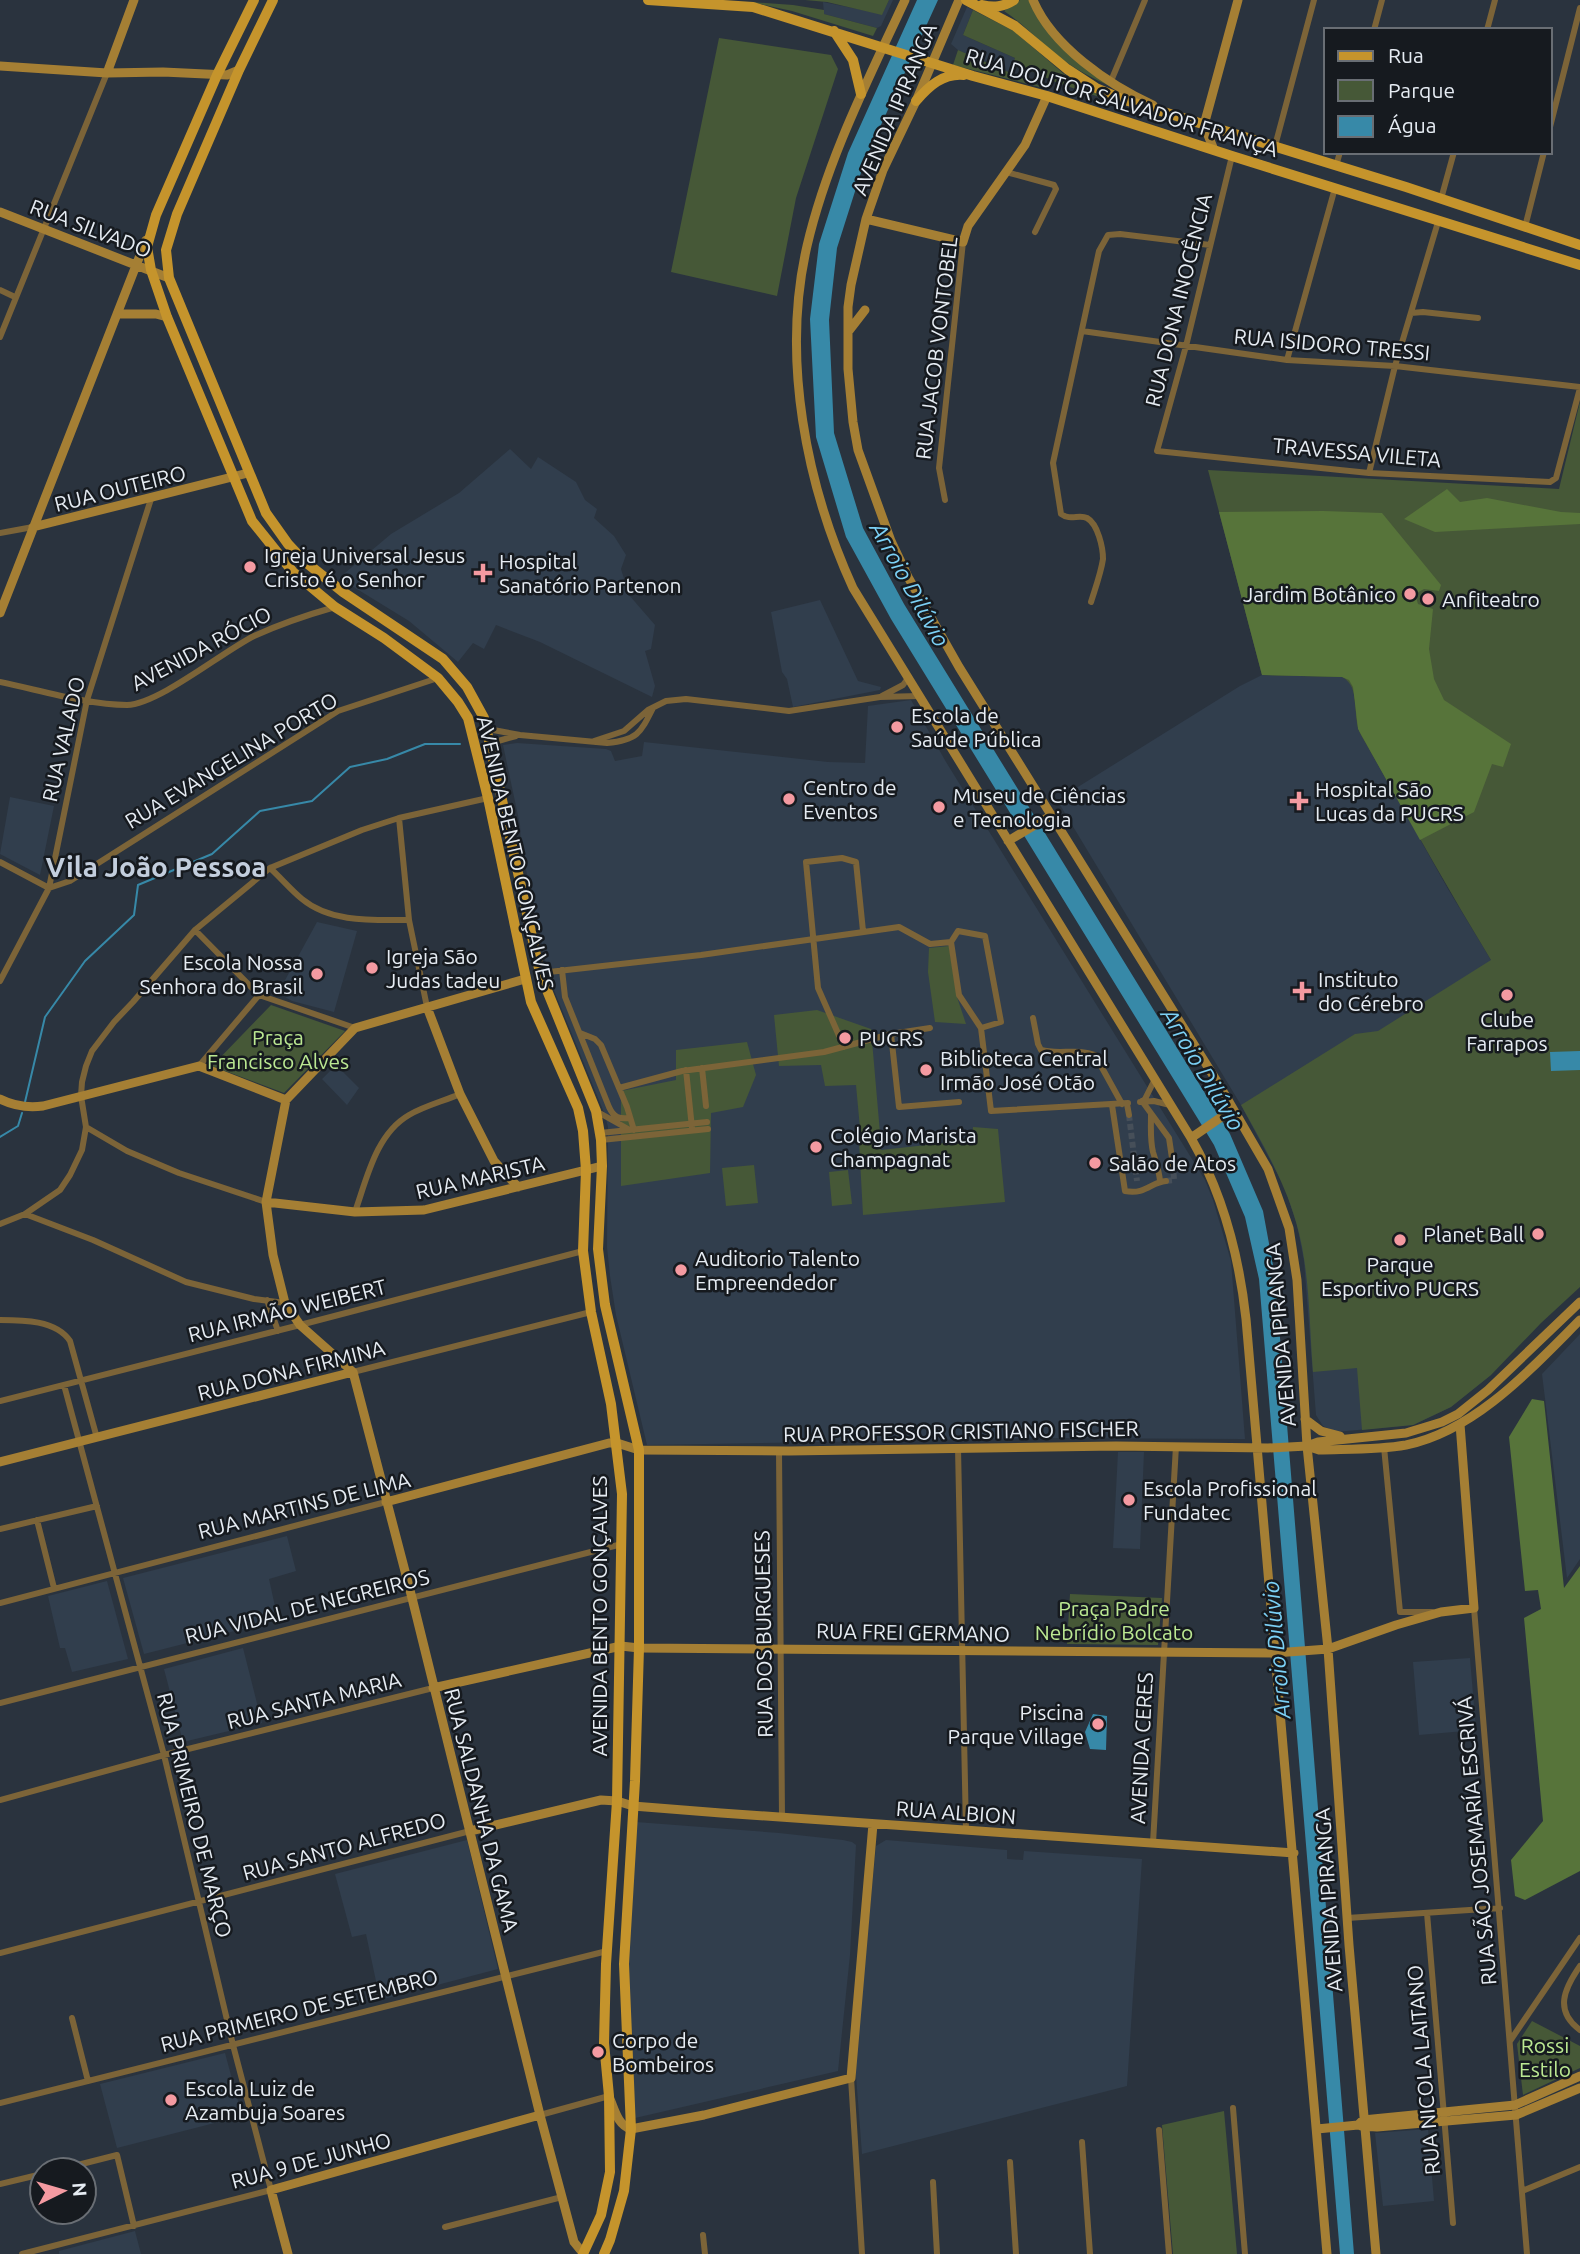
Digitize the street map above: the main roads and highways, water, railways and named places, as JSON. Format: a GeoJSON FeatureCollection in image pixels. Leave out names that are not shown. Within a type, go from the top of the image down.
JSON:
{"type":"FeatureCollection","features":[{"type":"Feature","properties":{"kind":"main road"},"geometry":{"type":"LineString","coordinates":[[107,73],[134,0]]}},
{"type":"Feature","properties":{"kind":"main road","name":"AVENIDA BENTO GONÇALVES"},"geometry":{"type":"LineString","coordinates":[[254,0],[217,75],[156,215],[147,247],[150,270],[252,521],[293,572],[335,607],[384,638],[438,678],[468,718],[488,798],[531,1002],[578,1108],[583,1131],[586,1170],[583,1251],[591,1312],[617,1443],[622,1494],[622,1544],[617,1801],[604,2043],[609,2096],[610,2172],[601,2215],[582,2254]]}},
{"type":"Feature","properties":{"kind":"main road","name":"AVENIDA BENTO GONÇALVES"},"geometry":{"type":"LineString","coordinates":[[273,0],[239,70],[177,214],[166,250],[169,278],[248,473],[266,513],[288,544],[303,560],[343,592],[443,659],[467,687],[484,718],[540,974],[596,1111],[600,1136],[602,1166],[598,1249],[605,1305],[639,1450],[639,1648],[624,1964],[631,2129],[624,2191],[604,2254]]}},
{"type":"Feature","properties":{"kind":"main road","name":"RUA DOUTOR SALVADOR FRANÇA"},"geometry":{"type":"LineString","coordinates":[[648,0],[753,7],[1047,96],[1580,265]]}},
{"type":"Feature","properties":{"kind":"main road","name":"AVENIDA IPIRANGA"},"geometry":{"type":"LineString","coordinates":[[905,0],[888,49],[861,94],[835,153],[807,246],[799,292],[796,340],[804,430],[811,466],[842,563],[853,588],[919,696],[1012,838],[1171,1105],[1194,1135],[1223,1205],[1241,1275],[1279,1653],[1294,1853],[1320,2128],[1327,2254]]}},
{"type":"Feature","properties":{"kind":"main road","name":"AVENIDA IPIRANGA"},"geometry":{"type":"LineString","coordinates":[[959,0],[883,170],[866,219],[851,285],[848,332],[850,407],[858,450],[891,541],[908,577],[959,667],[1268,1168],[1289,1228],[1297,1280],[1305,1419],[1303,1447],[1328,1649],[1359,2125],[1376,2254]]}},
{"type":"Feature","properties":{"kind":"main road"},"geometry":{"type":"LineString","coordinates":[[969,1],[992,8],[1014,0]]}},
{"type":"Feature","properties":{"kind":"main road","name":"RUA DOUTOR SALVADOR FRANÇA"},"geometry":{"type":"LineString","coordinates":[[1033,0],[1053,34],[1071,52],[1111,81],[1148,103],[1180,117]]}},
{"type":"Feature","properties":{"kind":"main road"},"geometry":{"type":"LineString","coordinates":[[1214,150],[1204,125],[1238,0]]}},
{"type":"Feature","properties":{"kind":"main road","name":"RUA DOUTOR SALVADOR FRANÇA"},"geometry":{"type":"LineString","coordinates":[[969,1],[1015,26],[1067,69],[1096,88],[1125,100],[1580,245]]}},
{"type":"Feature","properties":{"kind":"main road"},"geometry":{"type":"LineString","coordinates":[[834,32],[853,60],[861,94]]}},
{"type":"Feature","properties":{"kind":"main road"},"geometry":{"type":"LineString","coordinates":[[0,66],[107,73],[217,75],[227,75],[239,70]]}},
{"type":"Feature","properties":{"kind":"main road"},"geometry":{"type":"LineString","coordinates":[[916,101],[927,88],[941,79],[957,75],[974,76]]}},
{"type":"Feature","properties":{"kind":"main road","name":"RUA JACOB VONTOBEL"},"geometry":{"type":"LineString","coordinates":[[866,219],[963,242],[968,226],[1025,145],[1047,96]]}},
{"type":"Feature","properties":{"kind":"main road","name":"RUA SILVADO"},"geometry":{"type":"LineString","coordinates":[[0,212],[169,278]]}},
{"type":"Feature","properties":{"kind":"main road"},"geometry":{"type":"LineString","coordinates":[[0,614],[156,215]]}},
{"type":"Feature","properties":{"kind":"main road"},"geometry":{"type":"LineString","coordinates":[[851,285],[858,295]]}},
{"type":"Feature","properties":{"kind":"main road"},"geometry":{"type":"LineString","coordinates":[[848,332],[865,310]]}},
{"type":"Feature","properties":{"kind":"main road"},"geometry":{"type":"LineString","coordinates":[[118,314],[156,314],[167,317]]}},
{"type":"Feature","properties":{"kind":"main road","name":"RUA OUTEIRO"},"geometry":{"type":"LineString","coordinates":[[33,527],[248,473]]}},
{"type":"Feature","properties":{"kind":"main road"},"geometry":{"type":"LineString","coordinates":[[1012,838],[1052,815]]}},
{"type":"Feature","properties":{"kind":"main road"},"geometry":{"type":"LineString","coordinates":[[353,1372],[300,1325],[285,1303],[273,1255],[266,1202],[286,1100],[355,1028],[525,979]]}},
{"type":"Feature","properties":{"kind":"main road"},"geometry":{"type":"LineString","coordinates":[[427,1007],[460,1094],[494,1161],[518,1187]]}},
{"type":"Feature","properties":{"kind":"main road"},"geometry":{"type":"LineString","coordinates":[[0,1099],[30,1107],[199,1066],[286,1100]]}},
{"type":"Feature","properties":{"kind":"main road"},"geometry":{"type":"LineString","coordinates":[[1194,1135],[1233,1109]]}},
{"type":"Feature","properties":{"kind":"main road","name":"RUA MARISTA"},"geometry":{"type":"LineString","coordinates":[[266,1202],[355,1212],[425,1210],[602,1166]]}},
{"type":"Feature","properties":{"kind":"main road","name":"RUA PROFESSOR CRISTIANO FISCHER"},"geometry":{"type":"LineString","coordinates":[[1303,1447],[1318,1442],[1406,1433],[1442,1422],[1488,1390],[1580,1302]]}},
{"type":"Feature","properties":{"kind":"main road","name":"RUA PROFESSOR CRISTIANO FISCHER"},"geometry":{"type":"LineString","coordinates":[[617,1443],[639,1450],[779,1451],[1176,1446],[1303,1447],[1319,1450],[1384,1447],[1427,1438],[1460,1424],[1497,1398],[1580,1321]]}},
{"type":"Feature","properties":{"kind":"main road","name":"RUA DONA FIRMINA"},"geometry":{"type":"LineString","coordinates":[[0,1462],[353,1372]]}},
{"type":"Feature","properties":{"kind":"main road","name":"RUA SALDANHA DA GAMA"},"geometry":{"type":"LineString","coordinates":[[353,1372],[540,2115],[574,2242],[582,2254]]}},
{"type":"Feature","properties":{"kind":"main road"},"geometry":{"type":"LineString","coordinates":[[1427,1438],[1458,1413]]}},
{"type":"Feature","properties":{"kind":"main road"},"geometry":{"type":"LineString","coordinates":[[1305,1419],[1321,1431],[1352,1439]]}},
{"type":"Feature","properties":{"kind":"main road","name":"RUA SÃO JOSEMARÍA ESCRIVÁ"},"geometry":{"type":"LineString","coordinates":[[1460,1424],[1474,1608]]}},
{"type":"Feature","properties":{"kind":"main road","name":"RUA MARTINS DE LIMA"},"geometry":{"type":"LineString","coordinates":[[386,1502],[617,1443]]}},
{"type":"Feature","properties":{"kind":"main road","name":"RUA FREI GERMANO"},"geometry":{"type":"LineString","coordinates":[[639,1648],[1279,1653],[1328,1649],[1441,1612],[1474,1608]]}},
{"type":"Feature","properties":{"kind":"main road","name":"RUA SANTA MARIA"},"geometry":{"type":"LineString","coordinates":[[433,1688],[621,1646],[639,1648]]}},
{"type":"Feature","properties":{"kind":"main road","name":"RUA SANTO ALFREDO"},"geometry":{"type":"LineString","coordinates":[[470,1830],[601,1800],[617,1801]]}},
{"type":"Feature","properties":{"kind":"main road","name":"RUA ALBION"},"geometry":{"type":"LineString","coordinates":[[617,1801],[633,1806],[1294,1853]]}},
{"type":"Feature","properties":{"kind":"main road"},"geometry":{"type":"LineString","coordinates":[[609,2096],[619,2121],[631,2129],[704,2115],[851,2078],[873,1824]]}},
{"type":"Feature","properties":{"kind":"main road"},"geometry":{"type":"LineString","coordinates":[[1445,2117],[1515,2105],[1580,2076]]}},
{"type":"Feature","properties":{"kind":"main road"},"geometry":{"type":"LineString","coordinates":[[1320,2128],[1445,2117],[1516,2115],[1580,2088]]}},
{"type":"Feature","properties":{"kind":"main road","name":"RUA 9 DE JUNHO"},"geometry":{"type":"LineString","coordinates":[[271,2190],[540,2115]]}},
{"type":"Feature","properties":{"kind":"main road","name":"RUA PRIMEIRO DE MARÇO"},"geometry":{"type":"LineString","coordinates":[[271,2190],[288,2254]]}},
{"type":"Feature","properties":{"kind":"water","name":"Arroio Dilúvio"},"geometry":{"type":"Polygon","coordinates":[[[917,0],[938,0],[865,160],[837,248],[829,320],[834,433],[863,528],[904,604],[1230,1134],[1263,1211],[1275,1276],[1354,2254],[1340,2254],[1259,1279],[1245,1217],[1214,1145],[891,619],[846,537],[816,437],[810,319],[819,244],[848,153],[917,0]]]}},
{"type":"Feature","properties":{"kind":"water"},"geometry":{"type":"Polygon","coordinates":[[[1580,1051],[1580,1070],[1551,1071],[1550,1052],[1580,1051]]]}},
{"type":"Feature","properties":{"kind":"water","name":"Piscina Parque Village"},"geometry":{"type":"Polygon","coordinates":[[[1093,1714],[1107,1716],[1106,1750],[1090,1749],[1085,1732],[1093,1714]]]}},
{"type":"Feature","properties":{"kind":"waterway"},"geometry":{"type":"LineString","coordinates":[[25,1102],[45,1017],[85,961],[134,915],[138,885],[212,854],[260,811],[312,801],[350,767],[387,759],[425,744],[460,744]]}},
{"type":"Feature","properties":{"kind":"waterway"},"geometry":{"type":"LineString","coordinates":[[0,1137],[18,1126],[22,1113]]}},
{"type":"Feature","properties":{"kind":"tunnel"},"geometry":{"type":"LineString","coordinates":[[1129,1115],[1137,1181]]}},
{"type":"Feature","properties":{"kind":"tunnel"},"geometry":{"type":"LineString","coordinates":[[1166,1181],[1174,1180],[1173,1165]]}},
{"type":"Feature","properties":{"kind":"place","name":"Igreja Universal Jesus Cristo é o Senhor"},"geometry":{"type":"Point","coordinates":[250,567]}},
{"type":"Feature","properties":{"kind":"place","name":"Hospital Sanatório Partenon"},"geometry":{"type":"Point","coordinates":[483,573]}},
{"type":"Feature","properties":{"kind":"place","name":"Jardim Botânico"},"geometry":{"type":"Point","coordinates":[1410,594]}},
{"type":"Feature","properties":{"kind":"place","name":"Anfiteatro"},"geometry":{"type":"Point","coordinates":[1428,599]}},
{"type":"Feature","properties":{"kind":"place","name":"Escola de Saúde Pública"},"geometry":{"type":"Point","coordinates":[897,727]}},
{"type":"Feature","properties":{"kind":"place","name":"Centro de Eventos"},"geometry":{"type":"Point","coordinates":[789,799]}},
{"type":"Feature","properties":{"kind":"place","name":"Hospital São Lucas da PUCRS"},"geometry":{"type":"Point","coordinates":[1299,801]}},
{"type":"Feature","properties":{"kind":"place","name":"Museu de Ciências e Tecnologia"},"geometry":{"type":"Point","coordinates":[939,807]}},
{"type":"Feature","properties":{"kind":"place","name":"Igreja São Judas tadeu"},"geometry":{"type":"Point","coordinates":[372,968]}},
{"type":"Feature","properties":{"kind":"place","name":"Escola Nossa Senhora do Brasil"},"geometry":{"type":"Point","coordinates":[317,974]}},
{"type":"Feature","properties":{"kind":"place","name":"Instituto do Cérebro"},"geometry":{"type":"Point","coordinates":[1302,991]}},
{"type":"Feature","properties":{"kind":"place","name":"Clube Farrapos"},"geometry":{"type":"Point","coordinates":[1507,995]}},
{"type":"Feature","properties":{"kind":"place","name":"PUCRS"},"geometry":{"type":"Point","coordinates":[845,1038]}},
{"type":"Feature","properties":{"kind":"place","name":"Biblioteca Central Irmão José Otão"},"geometry":{"type":"Point","coordinates":[926,1070]}},
{"type":"Feature","properties":{"kind":"place","name":"Colégio Marista Champagnat"},"geometry":{"type":"Point","coordinates":[816,1147]}},
{"type":"Feature","properties":{"kind":"place","name":"Salão de Atos"},"geometry":{"type":"Point","coordinates":[1095,1163]}},
{"type":"Feature","properties":{"kind":"place","name":"Planet Ball"},"geometry":{"type":"Point","coordinates":[1538,1234]}},
{"type":"Feature","properties":{"kind":"place","name":"Parque Esportivo PUCRS"},"geometry":{"type":"Point","coordinates":[1400,1240]}},
{"type":"Feature","properties":{"kind":"place","name":"Auditorio Talento Empreendedor"},"geometry":{"type":"Point","coordinates":[681,1270]}},
{"type":"Feature","properties":{"kind":"place","name":"Escola Profissional Fundatec"},"geometry":{"type":"Point","coordinates":[1129,1500]}},
{"type":"Feature","properties":{"kind":"place","name":"Piscina Parque Village"},"geometry":{"type":"Point","coordinates":[1098,1724]}},
{"type":"Feature","properties":{"kind":"place","name":"Corpo de Bombeiros"},"geometry":{"type":"Point","coordinates":[598,2052]}},
{"type":"Feature","properties":{"kind":"place","name":"Escola Luiz de Azambuja Soares"},"geometry":{"type":"Point","coordinates":[171,2100]}},
{"type":"Feature","properties":{"kind":"district","name":"Vila João Pessoa"},"geometry":{"type":"Point","coordinates":[156,866]}},
{"type":"Feature","properties":{"kind":"park label","name":"Praça Francisco Alves"},"geometry":{"type":"Point","coordinates":[278,1049]}},
{"type":"Feature","properties":{"kind":"park label","name":"Praça Padre Nebrídio Bolcato"},"geometry":{"type":"Point","coordinates":[1114,1620]}},
{"type":"Feature","properties":{"kind":"park label","name":"Rossi Estilo"},"geometry":{"type":"Point","coordinates":[1545,2057]}}]}
